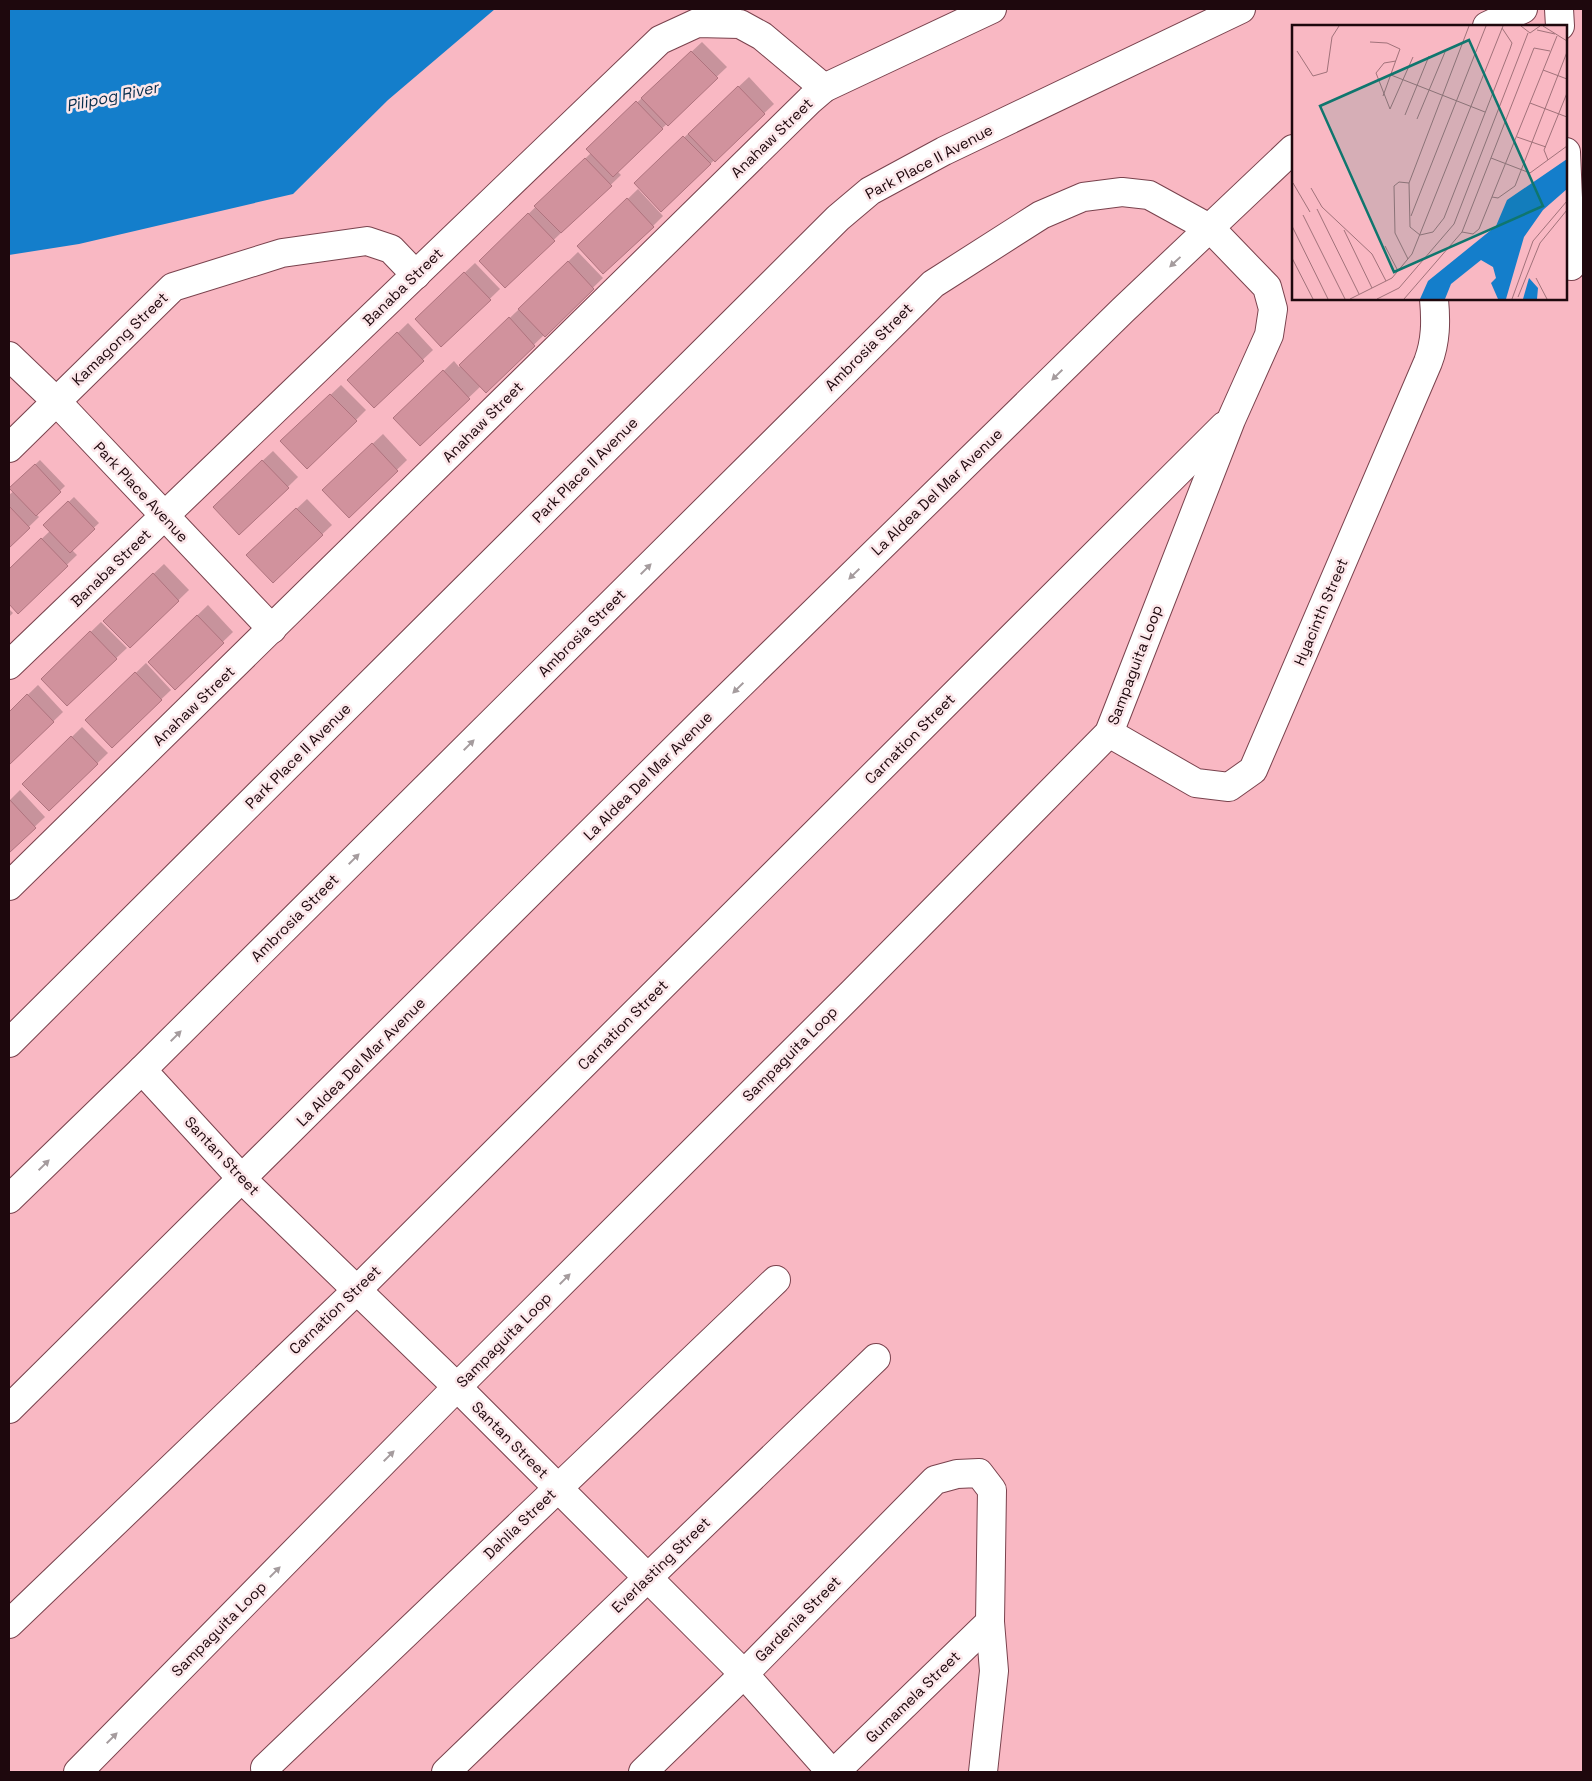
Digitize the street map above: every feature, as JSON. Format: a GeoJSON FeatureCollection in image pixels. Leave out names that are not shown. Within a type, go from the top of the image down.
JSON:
{"type":"FeatureCollection","features":[{"type":"Feature","properties":{"kind":"street","name":"Anahaw Street"},"geometry":{"type":"LineString","coordinates":[[9,886],[824,88],[992,9]]}},
{"type":"Feature","properties":{"kind":"street","name":"Park Place II Avenue"},"geometry":{"type":"LineString","coordinates":[[9,1043],[851,207],[870,191],[944,152],[1241,9]]}},
{"type":"Feature","properties":{"kind":"street"},"geometry":{"type":"LineString","coordinates":[[1490,25],[1522,9]]}},
{"type":"Feature","properties":{"kind":"street"},"geometry":{"type":"LineString","coordinates":[[1559,9],[1560,25]]}},
{"type":"Feature","properties":{"kind":"street","name":"Banaba Street"},"geometry":{"type":"LineString","coordinates":[[9,665],[660,40],[697,23],[740,24],[762,36],[824,88]]}},
{"type":"Feature","properties":{"kind":"street","name":"La Aldea Del Mar Avenue"},"geometry":{"type":"LineString","coordinates":[[9,1409],[243,1180],[719,706],[1123,310],[1211,229],[1292,150]]}},
{"type":"Feature","properties":{"kind":"street"},"geometry":{"type":"LineString","coordinates":[[1567,175],[1571,266]]}},
{"type":"Feature","properties":{"kind":"street","name":"Ambrosia Street"},"geometry":{"type":"LineString","coordinates":[[9,1199],[142,1070],[933,284],[1041,215],[1083,197],[1122,192],[1149,194],[1211,229]]}},
{"type":"Feature","properties":{"kind":"street","name":"Sampaguita Loop"},"geometry":{"type":"LineString","coordinates":[[78,1772],[457,1387],[853,992],[1109,733],[1231,420],[1269,335],[1273,309],[1267,287],[1211,229]]}},
{"type":"Feature","properties":{"kind":"street","name":"Kamagong Street"},"geometry":{"type":"LineString","coordinates":[[9,448],[173,286],[282,253],[367,241],[391,249],[416,276]]}},
{"type":"Feature","properties":{"kind":"street","name":"Hyacinth Street"},"geometry":{"type":"LineString","coordinates":[[1109,733],[1196,783],[1229,787],[1254,770],[1428,362],[1433,348],[1436,325],[1434,300]]}},
{"type":"Feature","properties":{"kind":"street","name":"Park Place Avenue"},"geometry":{"type":"LineString","coordinates":[[9,356],[56,401],[272,629]]}},
{"type":"Feature","properties":{"kind":"street","name":"Carnation Street"},"geometry":{"type":"LineString","coordinates":[[9,1624],[357,1290],[1231,420]]}},
{"type":"Feature","properties":{"kind":"street","name":"Santan Street"},"geometry":{"type":"LineString","coordinates":[[142,1070],[243,1180],[457,1387],[744,1674],[831,1772]]}},
{"type":"Feature","properties":{"kind":"street","name":"Dahlia Street"},"geometry":{"type":"LineString","coordinates":[[264,1768],[776,1280]]}},
{"type":"Feature","properties":{"kind":"street","name":"Everlasting Street"},"geometry":{"type":"LineString","coordinates":[[446,1772],[876,1358]]}},
{"type":"Feature","properties":{"kind":"street","name":"Gardenia Street"},"geometry":{"type":"LineString","coordinates":[[643,1772],[744,1674],[935,1480],[957,1474],[979,1473],[992,1490],[990,1622]]}},
{"type":"Feature","properties":{"kind":"street"},"geometry":{"type":"LineString","coordinates":[[983,1772],[994,1671],[990,1622]]}},
{"type":"Feature","properties":{"kind":"street","name":"Gumamela Street"},"geometry":{"type":"LineString","coordinates":[[835,1772],[990,1622]]}},
{"type":"Feature","properties":{"kind":"water","name":"Pilipog River"},"geometry":{"type":"Polygon","coordinates":[[[9,9],[495,9],[388,100],[293,194],[79,244],[9,255],[9,9]]]}},
{"type":"Feature","properties":{"kind":"building"},"geometry":{"type":"Polygon","coordinates":[[[691,51],[718,78],[668,126],[641,98],[691,51]]]}},
{"type":"Feature","properties":{"kind":"building"},"geometry":{"type":"Polygon","coordinates":[[[738,86],[765,114],[715,162],[688,134],[738,86]]]}},
{"type":"Feature","properties":{"kind":"building"},"geometry":{"type":"Polygon","coordinates":[[[636,101],[663,129],[613,177],[586,149],[636,101]]]}},
{"type":"Feature","properties":{"kind":"building"},"geometry":{"type":"Polygon","coordinates":[[[683,136],[711,164],[661,212],[634,183],[683,136]]]}},
{"type":"Feature","properties":{"kind":"building"},"geometry":{"type":"Polygon","coordinates":[[[585,158],[612,186],[561,233],[534,206],[585,158]]]}},
{"type":"Feature","properties":{"kind":"building"},"geometry":{"type":"Polygon","coordinates":[[[627,198],[654,227],[603,274],[577,246],[627,198]]]}},
{"type":"Feature","properties":{"kind":"building"},"geometry":{"type":"Polygon","coordinates":[[[528,213],[555,241],[505,288],[479,261],[528,213]]]}},
{"type":"Feature","properties":{"kind":"building"},"geometry":{"type":"Polygon","coordinates":[[[568,261],[594,289],[545,337],[518,309],[568,261]]]}},
{"type":"Feature","properties":{"kind":"building"},"geometry":{"type":"Polygon","coordinates":[[[464,272],[491,300],[441,347],[415,319],[464,272]]]}},
{"type":"Feature","properties":{"kind":"building"},"geometry":{"type":"Polygon","coordinates":[[[509,317],[535,346],[486,393],[459,365],[509,317]]]}},
{"type":"Feature","properties":{"kind":"building"},"geometry":{"type":"Polygon","coordinates":[[[397,332],[424,361],[374,408],[347,380],[397,332]]]}},
{"type":"Feature","properties":{"kind":"building"},"geometry":{"type":"Polygon","coordinates":[[[443,370],[470,399],[420,446],[393,418],[443,370]]]}},
{"type":"Feature","properties":{"kind":"building"},"geometry":{"type":"Polygon","coordinates":[[[330,394],[357,421],[307,469],[280,441],[330,394]]]}},
{"type":"Feature","properties":{"kind":"building"},"geometry":{"type":"Polygon","coordinates":[[[372,443],[398,471],[349,518],[322,490],[372,443]]]}},
{"type":"Feature","properties":{"kind":"building"},"geometry":{"type":"Polygon","coordinates":[[[262,460],[289,488],[239,535],[213,507],[262,460]]]}},
{"type":"Feature","properties":{"kind":"building"},"geometry":{"type":"Polygon","coordinates":[[[35,464],[61,492],[36,516],[9,488],[35,464]]]}},
{"type":"Feature","properties":{"kind":"building"},"geometry":{"type":"Polygon","coordinates":[[[68,501],[95,529],[70,553],[43,525],[68,501]]]}},
{"type":"Feature","properties":{"kind":"building"},"geometry":{"type":"Polygon","coordinates":[[[9,506],[30,528],[9,548],[9,506]]]}},
{"type":"Feature","properties":{"kind":"building"},"geometry":{"type":"Polygon","coordinates":[[[296,508],[323,535],[273,583],[246,555],[296,508]]]}},
{"type":"Feature","properties":{"kind":"building"},"geometry":{"type":"Polygon","coordinates":[[[41,538],[68,566],[18,614],[9,604],[9,569],[41,538]]]}},
{"type":"Feature","properties":{"kind":"building"},"geometry":{"type":"Polygon","coordinates":[[[153,573],[179,601],[130,648],[103,621],[153,573]]]}},
{"type":"Feature","properties":{"kind":"building"},"geometry":{"type":"Polygon","coordinates":[[[197,615],[224,643],[175,690],[148,662],[197,615]]]}},
{"type":"Feature","properties":{"kind":"building"},"geometry":{"type":"Polygon","coordinates":[[[90,631],[117,659],[67,706],[41,679],[90,631]]]}},
{"type":"Feature","properties":{"kind":"building"},"geometry":{"type":"Polygon","coordinates":[[[135,672],[162,700],[112,748],[85,720],[135,672]]]}},
{"type":"Feature","properties":{"kind":"building"},"geometry":{"type":"Polygon","coordinates":[[[27,694],[54,722],[9,765],[9,712],[27,694]]]}},
{"type":"Feature","properties":{"kind":"building"},"geometry":{"type":"Polygon","coordinates":[[[71,736],[98,764],[49,811],[22,784],[71,736]]]}},
{"type":"Feature","properties":{"kind":"building"},"geometry":{"type":"Polygon","coordinates":[[[9,799],[36,828],[9,853],[9,799]]]}}]}
